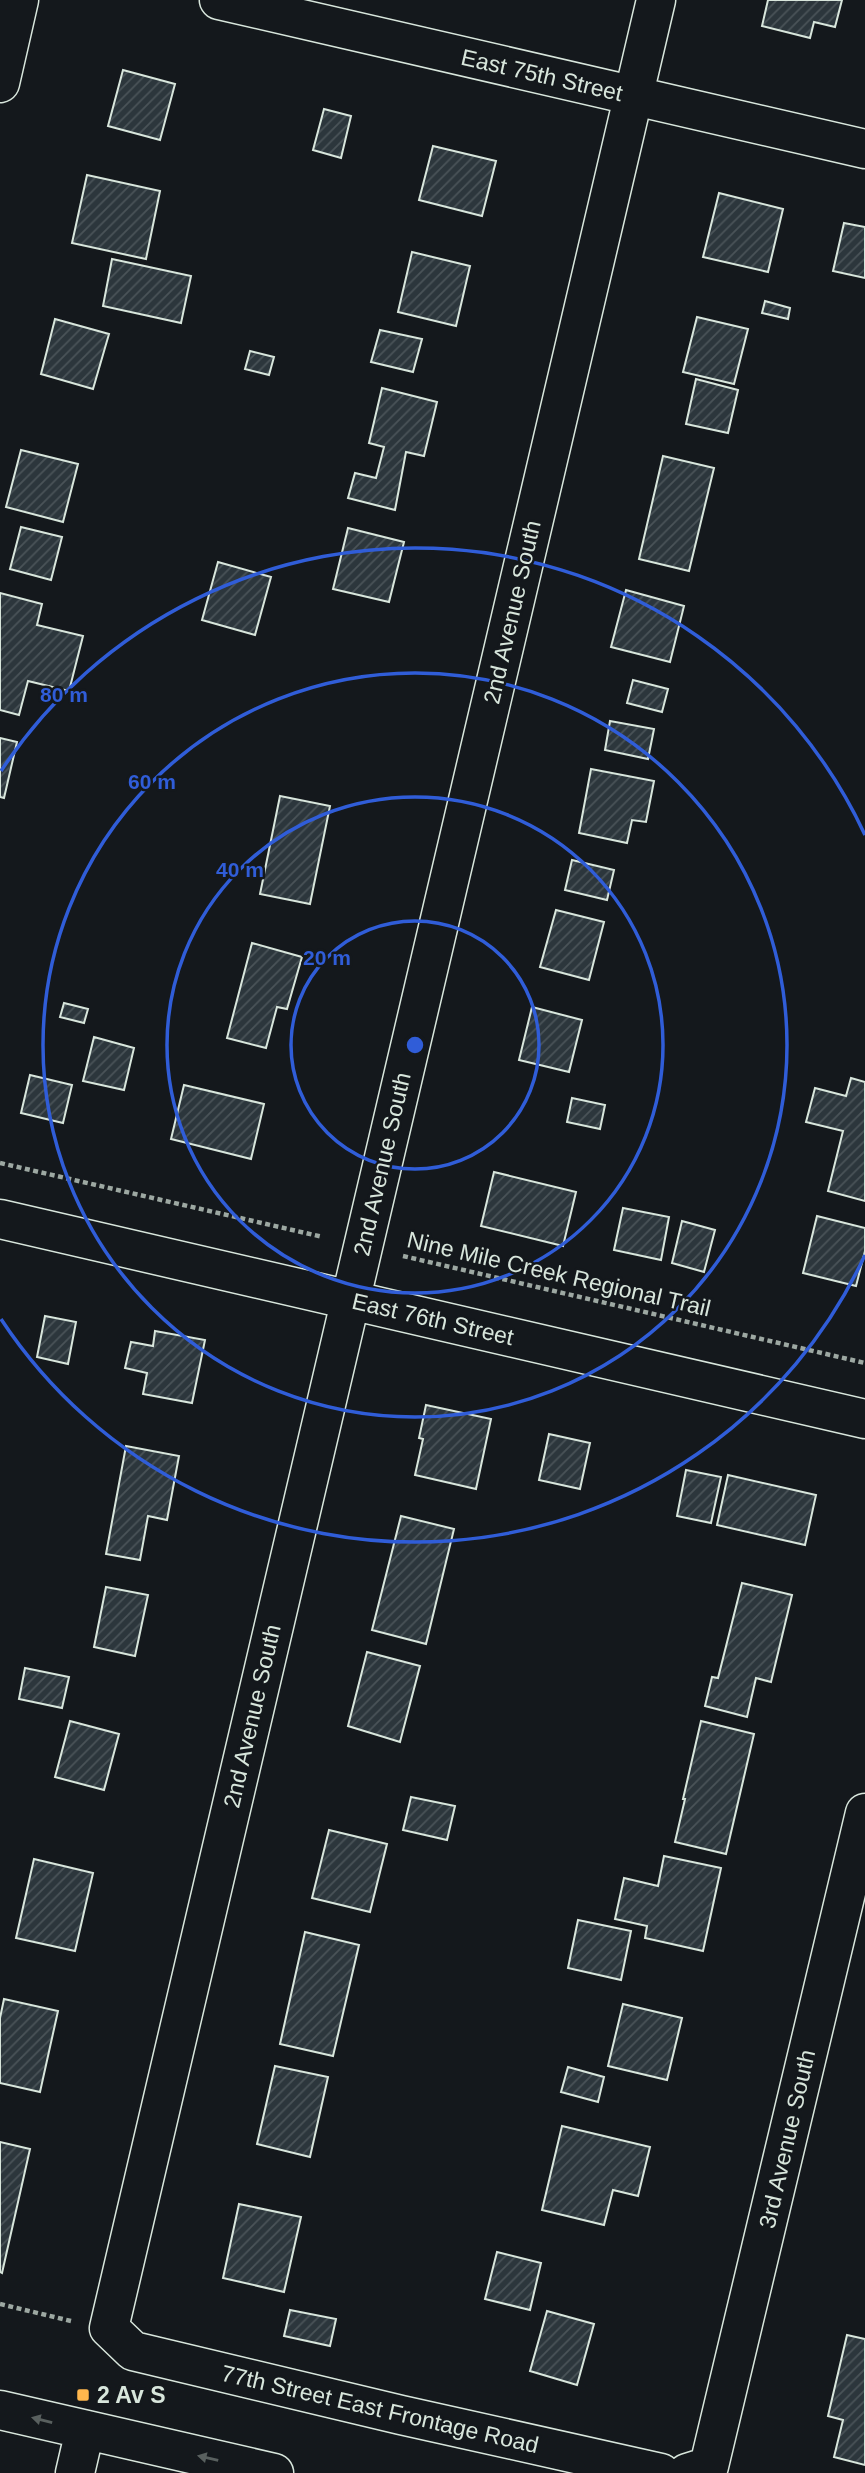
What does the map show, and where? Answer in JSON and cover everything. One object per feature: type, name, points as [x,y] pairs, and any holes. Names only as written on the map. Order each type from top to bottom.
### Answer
[{"type":"street","points":[[0,83],[19,0]]},
{"type":"street","name":"East 75th Street","points":[[219,0],[865,149]]},
{"type":"street","name":"2nd Avenue South","points":[[108,2329],[656,0]]},
{"type":"street","name":"East 76th Street","points":[[0,1219],[865,1419]]},
{"type":"street","name":"3rd Avenue South","points":[[698,2469],[865,1813]]},
{"type":"street","name":"77th Street East Frontage Road","points":[[108,2329],[133,2351],[660,2473]]},
{"type":"street","points":[[0,2410],[274,2473]]},
{"type":"street","points":[[75,2473],[85,2430]]},
{"type":"path","name":"Nine Mile Creek Regional Trail","points":[[0,1163],[865,1363]]},
{"type":"path","points":[[0,2304],[108,2329]]},
{"type":"building","points":[[768,0],[842,0],[835,27],[814,22],[810,38],[762,26]]},
{"type":"building","points":[[123,70],[175,84],[160,140],[108,126]]},
{"type":"building","points":[[324,109],[351,116],[341,158],[313,150]]},
{"type":"building","points":[[433,146],[496,161],[482,216],[419,200]]},
{"type":"building","points":[[87,175],[160,191],[146,259],[72,243]]},
{"type":"building","points":[[719,193],[783,209],[768,272],[703,257]]},
{"type":"building","points":[[844,223],[865,227],[865,278],[833,271]]},
{"type":"building","points":[[412,252],[470,266],[456,326],[398,312]]},
{"type":"building","points":[[112,259],[191,276],[181,323],[103,306]]},
{"type":"building","points":[[765,301],[790,308],[788,319],[762,313]]},
{"type":"building","points":[[697,317],[748,329],[734,384],[683,372]]},
{"type":"building","points":[[55,319],[109,334],[93,389],[41,374]]},
{"type":"building","points":[[380,330],[422,339],[413,372],[371,362]]},
{"type":"building","points":[[250,351],[274,357],[269,375],[245,369]]},
{"type":"building","points":[[696,379],[738,390],[728,433],[686,424]]},
{"type":"building","points":[[382,388],[437,402],[424,456],[406,452],[395,510],[348,498],[355,473],[376,478],[384,447],[369,443]]},
{"type":"building","points":[[21,450],[78,464],[63,522],[6,507]]},
{"type":"building","points":[[663,456],[714,468],[689,571],[639,559]]},
{"type":"building","points":[[21,527],[62,537],[51,580],[10,569]]},
{"type":"building","points":[[348,528],[404,542],[389,602],[333,589]]},
{"type":"building","points":[[218,562],[271,577],[255,635],[202,620]]},
{"type":"building","points":[[626,590],[684,606],[670,662],[611,647]]},
{"type":"building","points":[[0,593],[42,604],[37,625],[83,636],[69,691],[28,681],[19,715],[0,710]]},
{"type":"building","points":[[633,680],[668,689],[662,712],[627,703]]},
{"type":"building","points":[[610,721],[654,729],[648,759],[605,750]]},
{"type":"building","points":[[0,738],[17,742],[4,798],[0,797]]},
{"type":"building","points":[[591,769],[654,781],[646,822],[632,820],[627,843],[579,833]]},
{"type":"building","points":[[280,796],[330,806],[310,904],[260,894]]},
{"type":"building","points":[[572,860],[614,870],[607,900],[565,890]]},
{"type":"building","points":[[556,910],[604,922],[589,980],[540,967]]},
{"type":"building","points":[[252,943],[302,957],[287,1009],[277,1007],[266,1048],[227,1038]]},
{"type":"building","points":[[64,1003],[88,1009],[84,1023],[60,1017]]},
{"type":"building","points":[[532,1007],[582,1020],[569,1072],[519,1060]]},
{"type":"building","points":[[94,1037],[134,1048],[124,1090],[83,1081]]},
{"type":"building","points":[[30,1075],[72,1085],[63,1123],[21,1113]]},
{"type":"building","points":[[851,1078],[865,1082],[865,1201],[828,1191],[843,1131],[806,1122],[815,1088],[846,1096]]},
{"type":"building","points":[[184,1085],[264,1104],[251,1159],[171,1139]]},
{"type":"building","points":[[572,1098],[605,1105],[600,1129],[567,1122]]},
{"type":"building","points":[[494,1172],[576,1192],[563,1246],[481,1226]]},
{"type":"building","points":[[623,1208],[669,1217],[661,1260],[614,1250]]},
{"type":"building","points":[[817,1216],[865,1228],[865,1251],[856,1286],[803,1273]]},
{"type":"building","points":[[682,1221],[715,1230],[704,1272],[672,1263]]},
{"type":"building","points":[[45,1316],[76,1322],[68,1364],[37,1357]]},
{"type":"building","points":[[155,1331],[205,1340],[192,1403],[143,1394],[147,1373],[125,1368],[131,1342],[153,1346]]},
{"type":"building","points":[[426,1405],[491,1419],[476,1489],[415,1475],[423,1439],[419,1438]]},
{"type":"building","points":[[549,1434],[590,1443],[580,1489],[539,1480]]},
{"type":"building","points":[[126,1446],[179,1456],[167,1520],[148,1516],[140,1560],[106,1554]]},
{"type":"building","points":[[686,1470],[721,1477],[711,1523],[677,1516]]},
{"type":"building","points":[[728,1475],[816,1495],[805,1545],[717,1525]]},
{"type":"building","points":[[401,1516],[454,1529],[426,1644],[372,1630]]},
{"type":"building","points":[[742,1583],[792,1595],[771,1682],[756,1678],[747,1717],[705,1706],[712,1677],[718,1678]]},
{"type":"building","points":[[106,1587],[148,1595],[135,1656],[94,1647]]},
{"type":"building","points":[[367,1652],[420,1666],[400,1742],[348,1726]]},
{"type":"building","points":[[25,1668],[69,1677],[62,1708],[19,1699]]},
{"type":"building","points":[[70,1721],[119,1734],[104,1790],[55,1777]]},
{"type":"building","points":[[701,1721],[754,1734],[726,1854],[675,1842]]},
{"type":"building","points":[[411,1797],[455,1806],[447,1840],[403,1830]]},
{"type":"building","points":[[329,1830],[387,1844],[370,1912],[312,1898]]},
{"type":"building","points":[[664,1856],[721,1868],[703,1951],[645,1938],[647,1926],[615,1919],[624,1878],[658,1886]]},
{"type":"building","points":[[34,1859],[93,1873],[75,1951],[16,1938]]},
{"type":"building","points":[[578,1920],[631,1931],[621,1980],[568,1968]]},
{"type":"building","points":[[305,1932],[359,1945],[333,2056],[280,2044]]},
{"type":"building","points":[[4,1999],[58,2011],[40,2092],[0,2083],[0,2018]]},
{"type":"building","points":[[623,2004],[682,2018],[667,2080],[608,2066]]},
{"type":"building","points":[[275,2066],[328,2077],[310,2157],[257,2144]]},
{"type":"building","points":[[568,2067],[604,2077],[598,2102],[561,2092]]},
{"type":"building","points":[[562,2126],[650,2147],[638,2196],[613,2190],[604,2225],[542,2210]]},
{"type":"building","points":[[0,2142],[30,2149],[2,2273],[0,2272]]},
{"type":"building","points":[[239,2204],[301,2217],[284,2292],[223,2278]]},
{"type":"building","points":[[497,2252],[541,2263],[530,2310],[485,2299]]},
{"type":"building","points":[[290,2310],[336,2319],[330,2346],[284,2336]]},
{"type":"building","points":[[547,2311],[594,2324],[577,2385],[530,2371]]},
{"type":"building","points":[[847,2335],[865,2339],[865,2465],[834,2457],[843,2420],[828,2416]]},
{"type":"place","name":"2 Av S","points":[[83,2395]]}]
